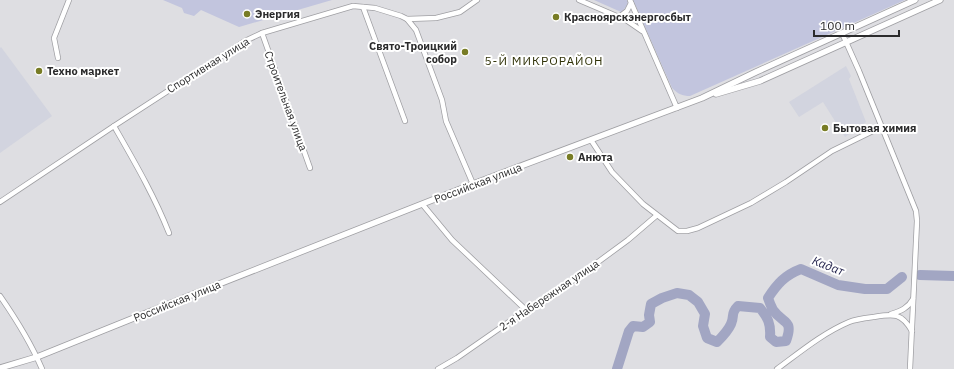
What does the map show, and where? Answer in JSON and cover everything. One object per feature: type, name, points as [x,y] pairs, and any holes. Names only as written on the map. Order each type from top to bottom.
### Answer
[{"type":"street","points":[[58,58],[54,38],[69,0]]},
{"type":"street","points":[[407,19],[436,18],[460,12],[477,0]]},
{"type":"street","points":[[580,0],[626,20],[643,31]]},
{"type":"street","name":"Российская улица","points":[[0,368],[37,357],[473,184],[702,98],[915,0]]},
{"type":"street","points":[[702,98],[760,81],[940,0]]},
{"type":"street","points":[[619,17],[627,12],[630,1]]},
{"type":"street","points":[[630,1],[677,108]]},
{"type":"street","points":[[363,7],[405,121]]},
{"type":"street","name":"Спортивная улица","points":[[0,202],[245,41],[262,33],[345,8],[375,8],[407,19]]},
{"type":"street","points":[[407,19],[416,30],[442,100],[446,121],[473,184]]},
{"type":"street","name":"Строительная улица","points":[[262,33],[310,168]]},
{"type":"street","points":[[842,34],[916,210],[917,221],[910,369]]},
{"type":"street","points":[[114,126],[147,184],[169,233]]},
{"type":"street","points":[[591,140],[612,172],[656,216],[678,231],[687,232],[751,203],[786,182],[832,151],[881,126]]},
{"type":"street","points":[[423,205],[452,240],[526,310]]},
{"type":"street","name":"2-я Набережная улица","points":[[438,369],[457,358],[526,310],[564,287],[604,258],[656,216]]},
{"type":"street","points":[[0,296],[19,323],[42,369]]},
{"type":"street","points":[[777,369],[835,329],[851,321],[891,314],[903,310],[910,303],[913,297]]},
{"type":"street","points":[[891,314],[903,319],[907,323],[912,333]]},
{"type":"shaded area","name":"Энергия","points":[[163,0],[332,0],[239,27],[201,10],[194,16],[184,13],[182,8]]},
{"type":"shaded area","points":[[594,0],[628,0],[626,7],[621,12]]},
{"type":"shaded area","points":[[633,0],[905,0],[690,96],[685,96],[676,92],[672,88]]},
{"type":"shaded area","points":[[1,47],[52,116],[0,153],[0,48]]},
{"type":"shaded area","points":[[846,66],[851,76],[849,79],[866,122],[845,137],[823,102],[799,117],[789,102]]},
{"type":"waterway","name":"Кадат","points":[[617,369],[629,331],[633,326],[643,327],[650,322],[649,315],[651,304],[662,298],[677,293],[689,295],[698,302],[705,314],[703,326],[707,338],[717,342],[721,338],[730,327],[733,313],[738,306],[760,308],[768,321],[770,337],[776,342],[786,341],[789,329],[786,322],[773,310],[768,298],[782,280],[795,271],[801,269],[838,285],[865,289],[887,289],[902,277]]},
{"type":"waterway","name":"Кадат","points":[[920,275],[954,276]]},
{"type":"place","name":"Энергия","points":[[247,14]]},
{"type":"place","name":"Красноярскэнергосбыт","points":[[556,17]]},
{"type":"place","name":"Свято-Троицкий собор","points":[[465,52]]},
{"type":"place","name":"Техно маркет","points":[[39,71]]},
{"type":"place","name":"Бытовая химия","points":[[825,128]]},
{"type":"place","name":"Анюта","points":[[570,157]]},
{"type":"district","name":"5-Й МИКРОРАЙОН","points":[[544,61]]}]
